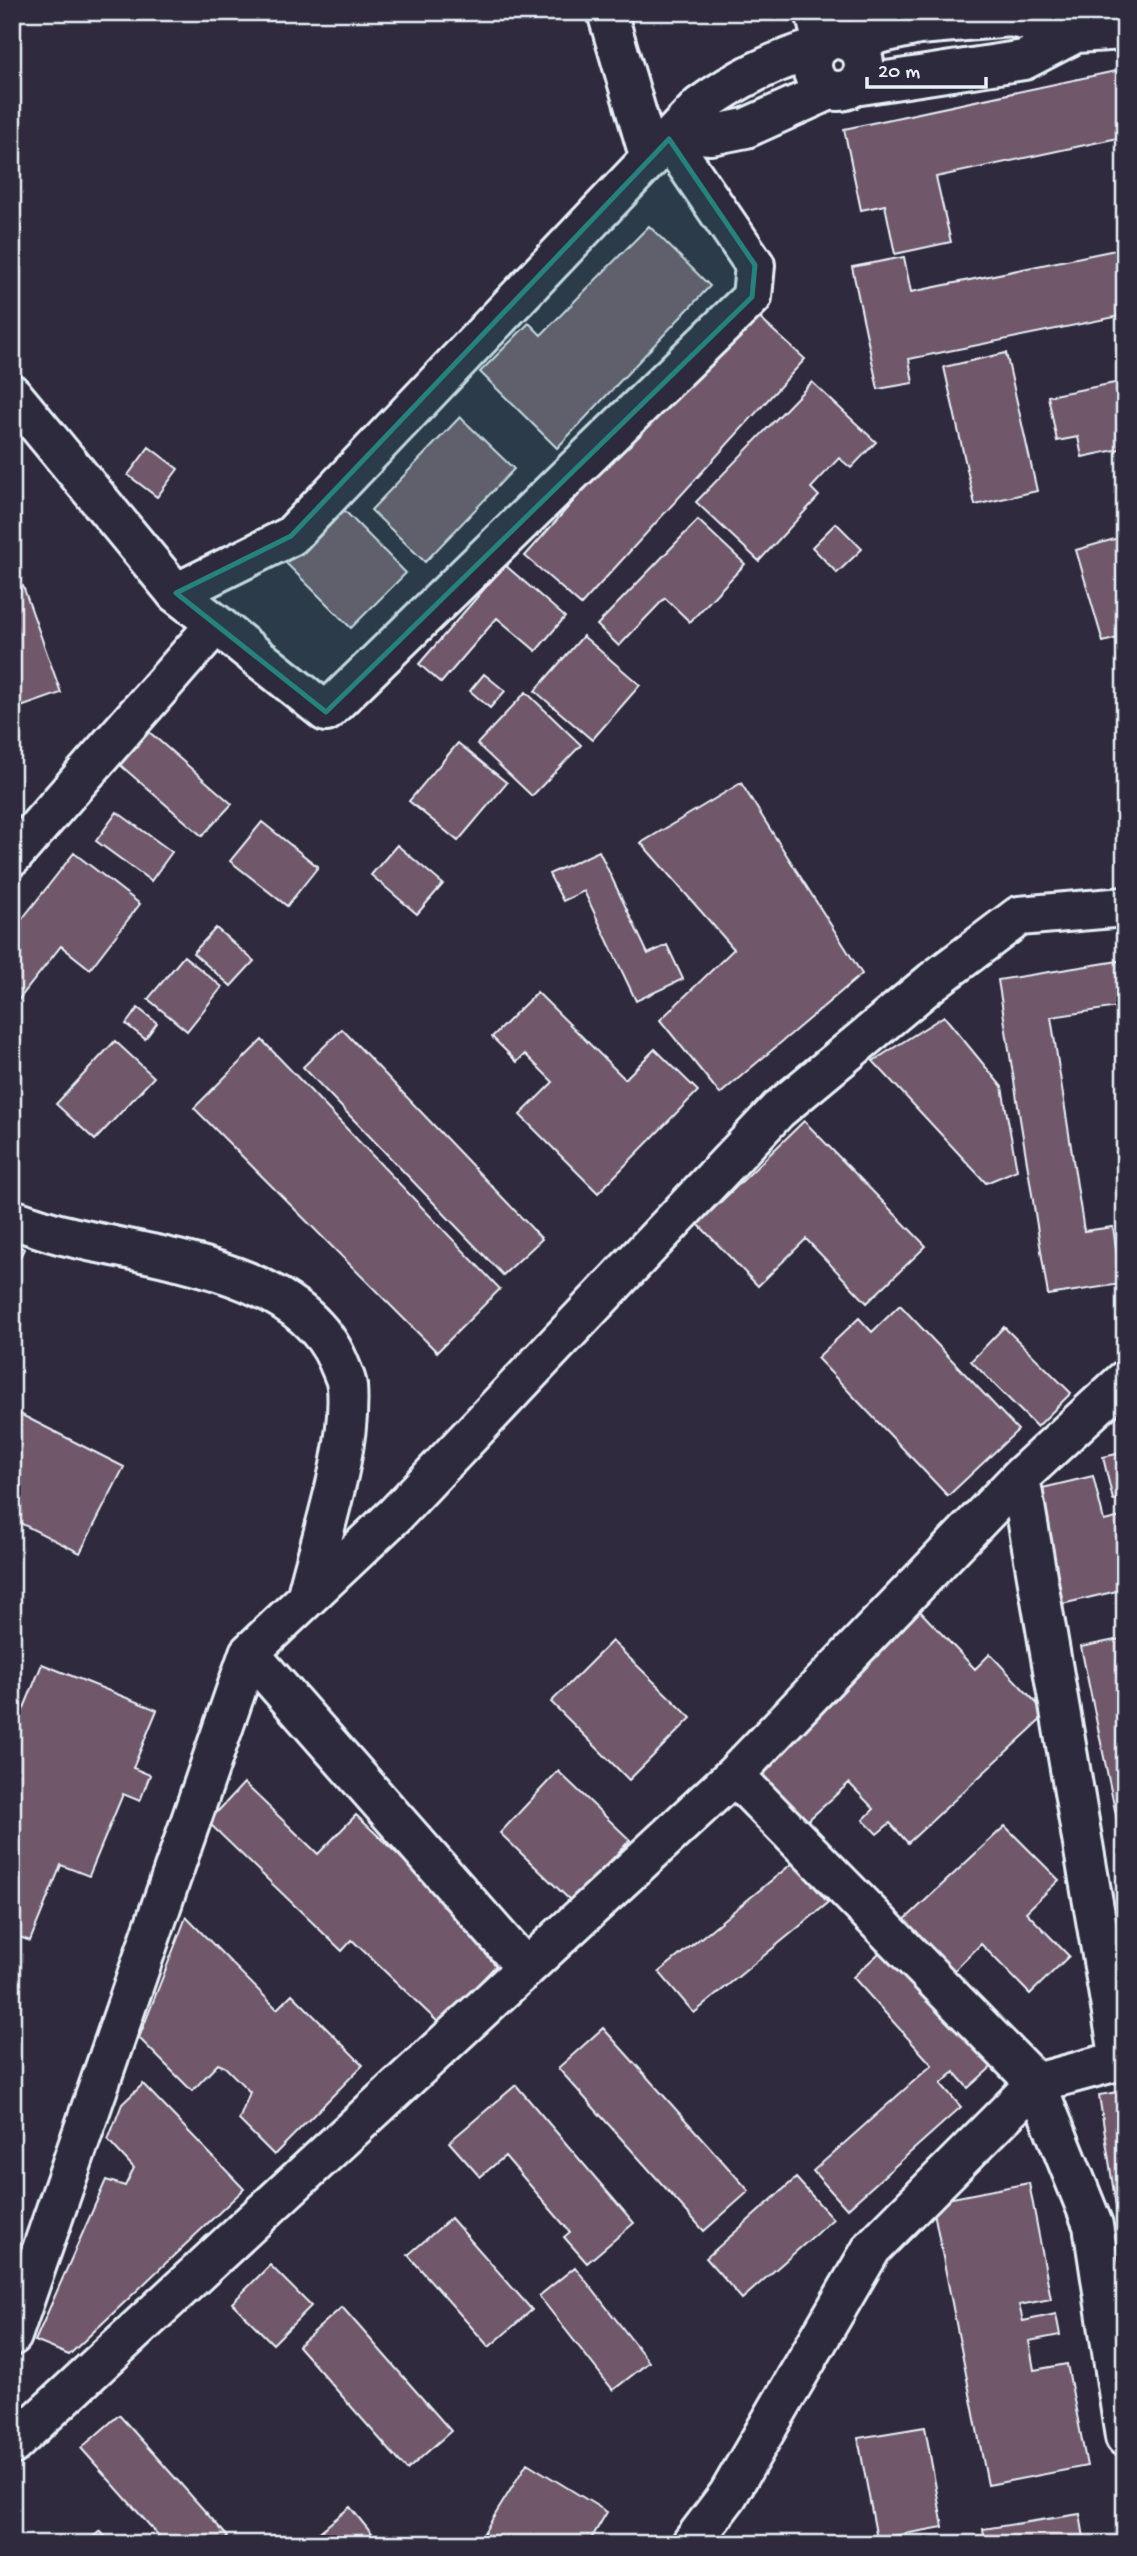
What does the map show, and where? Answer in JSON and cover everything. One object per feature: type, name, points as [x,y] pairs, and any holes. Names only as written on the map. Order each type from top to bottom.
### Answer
[{"type":"street","points":[[12,394],[176,593],[326,712],[752,297],[755,265],[665,143],[607,12]]},
{"type":"street","points":[[176,593],[291,536],[700,106],[737,79],[826,37],[919,25],[1011,17],[1076,33],[1125,30]]},
{"type":"street","points":[[665,143],[746,128],[842,88],[1024,60],[1076,33]]},
{"type":"street","points":[[826,37],[813,60],[813,72],[820,83],[842,88]]},
{"type":"street","points":[[12,857],[216,624]]},
{"type":"street","points":[[12,2336],[249,1653],[395,1515],[788,1101],[933,981],[1019,916],[1125,907]]},
{"type":"street","points":[[12,1219],[61,1235],[209,1267],[272,1293],[309,1320],[332,1346],[347,1383],[344,1441],[306,1599]]},
{"type":"street","points":[[12,2445],[525,1966],[734,1775],[1020,1477],[1125,1380]]},
{"type":"street","points":[[691,2544],[728,2495],[872,2248],[1036,2083],[1122,2060],[1020,1477]]},
{"type":"street","points":[[249,1653],[525,1966]]},
{"type":"street","points":[[734,1775],[1036,2083],[1093,2225],[1125,2437]]},
{"type":"highlighted area","points":[[669,139],[755,265],[752,297],[326,712],[176,593],[291,536]]},
{"type":"building","points":[[1125,69],[1125,169],[1118,138],[936,177],[951,242],[895,254],[885,205],[861,210],[844,129]]},
{"type":"building","points":[[1125,193],[1125,225],[1119,195]]},
{"type":"building","points":[[649,226],[710,286],[557,448],[480,372],[529,323],[541,335]]},
{"type":"building","points":[[1125,248],[1125,315],[909,359],[913,383],[878,389],[852,267],[904,257],[911,292]]},
{"type":"building","points":[[746,306],[805,359],[581,605],[525,556]]},
{"type":"building","points":[[1006,353],[1037,491],[975,505],[944,367]]},
{"type":"building","points":[[1125,381],[1125,448],[1082,457],[1078,437],[1057,441],[1048,396]]},
{"type":"building","points":[[812,382],[876,442],[851,468],[839,458],[811,488],[819,496],[759,561],[696,502]]},
{"type":"building","points":[[460,417],[514,469],[425,562],[371,510]]},
{"type":"building","points":[[149,447],[178,469],[157,497],[128,475]]},
{"type":"building","points":[[342,508],[406,573],[351,628],[286,563]]},
{"type":"building","points":[[698,520],[745,564],[690,622],[665,598],[619,646],[597,625]]},
{"type":"building","points":[[836,523],[862,549],[837,573],[812,547]]},
{"type":"building","points":[[1125,536],[1125,636],[1103,642],[1076,550]]},
{"type":"building","points":[[505,565],[565,617],[536,651],[497,618],[441,683],[419,664]]},
{"type":"building","points":[[23,586],[61,693],[12,710],[12,590]]},
{"type":"building","points":[[583,636],[640,685],[592,740],[535,691]]},
{"type":"building","points":[[484,674],[505,691],[490,708],[470,691]]},
{"type":"building","points":[[526,692],[581,745],[532,796],[477,744]]},
{"type":"building","points":[[148,731],[232,804],[202,836],[119,764]]},
{"type":"building","points":[[458,743],[507,783],[458,841],[409,801]]},
{"type":"building","points":[[741,783],[862,974],[720,1094],[660,1020],[734,949],[641,843]]},
{"type":"building","points":[[117,812],[172,852],[151,881],[96,841]]},
{"type":"building","points":[[262,822],[318,867],[287,906],[230,861]]},
{"type":"building","points":[[397,845],[443,884],[417,914],[371,875]]},
{"type":"building","points":[[599,851],[648,954],[667,945],[683,979],[636,1001],[584,891],[563,901],[549,874]]},
{"type":"building","points":[[74,853],[140,904],[90,969],[61,946],[12,1008],[12,932]]},
{"type":"building","points":[[216,928],[254,961],[231,986],[193,953]]},
{"type":"building","points":[[184,956],[222,987],[187,1031],[148,999]]},
{"type":"building","points":[[1125,960],[1125,1006],[1051,1017],[1084,1231],[1113,1227],[1121,1284],[1048,1295],[998,980]]},
{"type":"building","points":[[537,992],[625,1079],[655,1049],[698,1091],[598,1193],[520,1115],[553,1082],[525,1054],[517,1062],[492,1037]]},
{"type":"building","points":[[138,1008],[157,1023],[145,1039],[126,1024]]},
{"type":"building","points":[[944,1016],[1002,1087],[1017,1170],[986,1183],[873,1061]]},
{"type":"building","points":[[342,1029],[542,1239],[503,1275],[303,1067]]},
{"type":"building","points":[[262,1040],[500,1289],[437,1352],[194,1108]]},
{"type":"building","points":[[115,1041],[154,1077],[95,1140],[56,1104]]},
{"type":"building","points":[[804,1121],[926,1246],[867,1303],[806,1239],[758,1286],[698,1224]]},
{"type":"building","points":[[12,1243],[24,1249],[12,1273]]},
{"type":"building","points":[[900,1305],[1018,1430],[948,1496],[817,1358],[859,1318],[872,1332]]},
{"type":"building","points":[[1004,1327],[1071,1393],[1037,1427],[971,1361]]},
{"type":"building","points":[[12,1410],[124,1467],[80,1553],[12,1519]]},
{"type":"building","points":[[1125,1452],[1125,1498],[1113,1500],[1103,1457]]},
{"type":"building","points":[[1093,1476],[1104,1521],[1125,1516],[1125,1606],[1121,1590],[1058,1605],[1030,1491]]},
{"type":"building","points":[[918,1609],[975,1669],[990,1654],[1047,1714],[908,1843],[890,1823],[877,1834],[863,1820],[874,1809],[849,1783],[805,1823],[751,1765]]},
{"type":"building","points":[[1125,1638],[1125,1858],[1081,1647]]},
{"type":"building","points":[[612,1641],[691,1718],[629,1780],[551,1702]]},
{"type":"building","points":[[42,1664],[157,1710],[133,1768],[150,1775],[140,1801],[123,1794],[89,1876],[61,1865],[30,1941],[12,1934],[12,1737]]},
{"type":"building","points":[[558,1771],[630,1840],[572,1902],[500,1833]]},
{"type":"building","points":[[244,1783],[318,1854],[356,1815],[505,1956],[440,2024],[352,1940],[342,1951],[208,1822]]},
{"type":"building","points":[[1005,1826],[1059,1880],[1026,1912],[1069,1956],[1030,1994],[981,1944],[950,1975],[900,1924]]},
{"type":"building","points":[[794,1862],[828,1903],[694,2013],[659,1972]]},
{"type":"building","points":[[186,1917],[277,2009],[292,1994],[363,2065],[274,2155],[239,2120],[250,2092],[225,2067],[218,2064],[192,2091],[139,2038]]},
{"type":"building","points":[[890,1943],[997,2062],[968,2088],[954,2072],[941,2084],[961,2107],[847,2209],[813,2171],[932,2065],[853,1977]]},
{"type":"building","points":[[603,2028],[749,2191],[704,2231],[558,2068]]},
{"type":"building","points":[[143,2084],[244,2189],[69,2355],[35,2341],[106,2180],[125,2186],[134,2168],[108,2140],[122,2104]]},
{"type":"building","points":[[516,2085],[634,2223],[587,2263],[564,2237],[570,2232],[505,2156],[480,2177],[449,2142]]},
{"type":"building","points":[[1125,2091],[1125,2251],[1123,2252],[1099,2095]]},
{"type":"building","points":[[796,2178],[833,2219],[742,2299],[706,2258]]},
{"type":"building","points":[[1029,2183],[1051,2299],[1019,2305],[1023,2321],[1056,2314],[1060,2335],[1029,2341],[1034,2370],[1067,2364],[1087,2466],[988,2485],[932,2202]]},
{"type":"building","points":[[451,2218],[532,2310],[489,2347],[408,2255]]},
{"type":"building","points":[[270,2265],[311,2306],[273,2344],[232,2303]]},
{"type":"building","points":[[575,2267],[649,2362],[613,2390],[539,2296]]},
{"type":"building","points":[[342,2307],[451,2431],[407,2470],[298,2346]]},
{"type":"building","points":[[119,2415],[228,2537],[220,2544],[166,2544],[81,2448]]},
{"type":"building","points":[[925,2427],[943,2527],[877,2539],[858,2438]]},
{"type":"building","points":[[527,2463],[607,2512],[588,2544],[477,2544]]},
{"type":"building","points":[[350,2507],[380,2544],[305,2544]]},
{"type":"building","points":[[1080,2514],[1085,2544],[985,2544],[983,2529]]},
{"type":"building","points":[[100,2531],[112,2544],[85,2544]]}]
